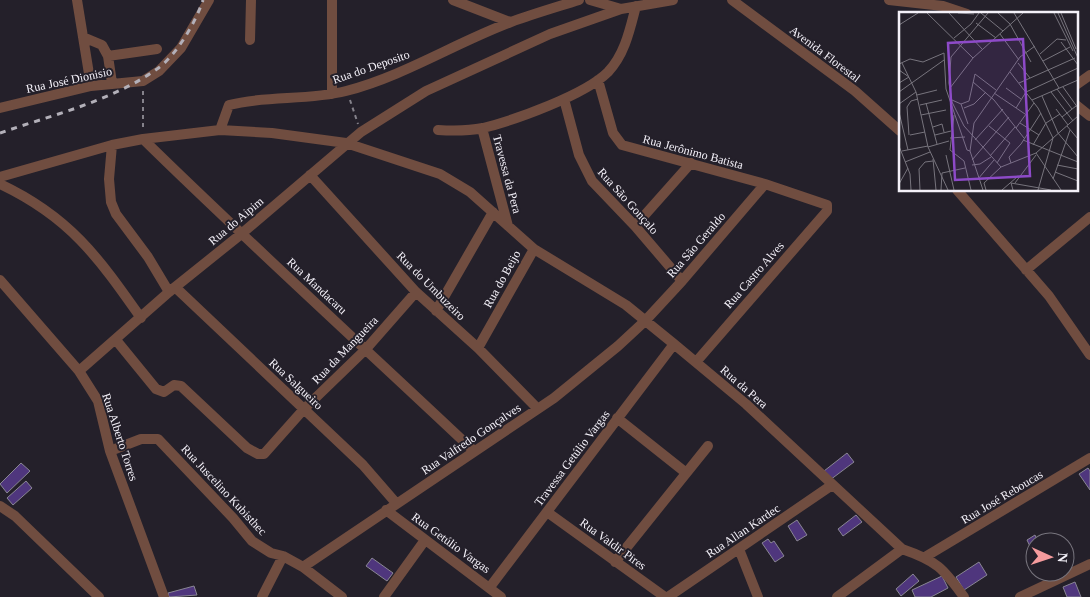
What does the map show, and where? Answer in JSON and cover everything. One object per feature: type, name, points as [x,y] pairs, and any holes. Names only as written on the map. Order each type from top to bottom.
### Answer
[{"type":"street","points":[[78,0],[91,86]]},
{"type":"street","points":[[143,81],[159,71],[182,48],[209,0]]},
{"type":"street","points":[[250,40],[251,0]]},
{"type":"street","points":[[332,0],[332,94]]},
{"type":"street","points":[[453,0],[510,22]]},
{"type":"street","name":"Rua do Deposito","points":[[220,130],[229,105],[346,91],[407,69],[510,22],[580,0]]},
{"type":"street","points":[[590,0],[621,9]]},
{"type":"street","name":"Rua do Aipim","points":[[79,371],[172,290],[310,176],[346,143],[426,91],[550,34],[621,9],[673,0]]},
{"type":"street","name":"Avenida Florestal","points":[[732,0],[855,91],[899,130]]},
{"type":"street","points":[[889,0],[943,6],[961,12]]},
{"type":"street","points":[[438,130],[482,128],[564,99],[598,80],[608,71],[620,55],[627,40],[636,6]]},
{"type":"street","points":[[83,37],[99,42],[108,56],[112,83]]},
{"type":"street","points":[[108,56],[157,49]]},
{"type":"street","points":[[1078,84],[1090,75]]},
{"type":"street","name":"Rua Jerônimo Batista","points":[[598,80],[613,134],[618,142],[627,148],[691,163],[826,204]]},
{"type":"street","name":"Rua José Dionisio","points":[[0,108],[91,86],[143,81]]},
{"type":"street","name":"Rua São Gonçalo","points":[[564,99],[585,170],[600,190],[635,226],[682,282]]},
{"type":"street","points":[[1078,107],[1090,116]]},
{"type":"street","name":"Travessa da Pera","points":[[482,128],[508,226]]},
{"type":"street","name":"Rua da Pera","points":[[0,178],[112,145],[143,139],[220,130],[272,133],[346,143],[446,176],[470,192],[534,249],[626,305],[674,344],[746,404],[902,549],[925,557],[944,569],[964,597]]},
{"type":"street","name":"Rua Mandacaru","points":[[143,139],[240,235],[366,349],[474,451]]},
{"type":"street","name":"Rua Salgueiro","points":[[112,145],[109,179],[111,202],[116,214],[172,290],[304,409],[376,478],[396,503]]},
{"type":"street","points":[[635,226],[691,163]]},
{"type":"street","name":"Rua do Umbuzeiro","points":[[310,176],[416,292],[478,348],[538,409]]},
{"type":"street","points":[[0,184],[49,213],[69,228],[90,248],[141,318]]},
{"type":"street","name":"Rua São Geraldo","points":[[645,321],[682,282],[765,184]]},
{"type":"street","points":[[961,191],[1049,296],[1090,355]]},
{"type":"street","name":"Rua Castro Alves","points":[[696,362],[827,211],[826,204]]},
{"type":"street","points":[[436,311],[493,212]]},
{"type":"street","points":[[1026,270],[1090,217]]},
{"type":"street","name":"Rua do Beijo","points":[[478,348],[534,249]]},
{"type":"street","name":"Rua Alberto Torres","points":[[0,280],[79,371],[98,401],[110,451],[164,597]]},
{"type":"street","name":"Rua da Mangueira","points":[[116,340],[156,390],[164,392],[174,385],[181,386],[247,448],[258,454],[266,454],[304,409],[366,349],[416,292]]},
{"type":"street","name":"Rua Valfredo Gonçalves","points":[[303,567],[538,409],[645,321]]},
{"type":"street","name":"Travessa Getúlio Vargas","points":[[490,587],[674,344]]},
{"type":"street","points":[[617,418],[685,472]]},
{"type":"street","name":"Rua Juscelino Kubisthec","points":[[110,451],[141,439],[158,439],[233,518],[252,541],[271,553],[283,556],[303,567],[342,597]]},
{"type":"street","points":[[615,562],[685,472],[708,446]]},
{"type":"street","name":"Rua José Reboucas","points":[[925,557],[1090,458]]},
{"type":"street","name":"Rua Allan Kardec","points":[[666,597],[832,485]]},
{"type":"street","points":[[0,499],[15,516],[100,597]]},
{"type":"street","points":[[0,506],[15,516]]},
{"type":"street","name":"Rua Getúlio Vargas","points":[[386,510],[501,597]]},
{"type":"street","name":"Rua Valdir Pires","points":[[547,512],[666,597]]},
{"type":"street","points":[[384,597],[425,540]]},
{"type":"street","points":[[739,549],[758,597]]},
{"type":"street","points":[[837,597],[902,549]]},
{"type":"street","points":[[262,597],[283,556]]},
{"type":"street","points":[[1020,597],[1090,564]]},
{"type":"path","points":[[143,81],[143,139]]},
{"type":"path","points":[[346,91],[361,132]]},
{"type":"building","points":[[847,453],[854,462],[830,480],[824,471]]},
{"type":"building","points":[[21,463],[30,471],[7,493],[0,484]]},
{"type":"building","points":[[1088,468],[1090,471],[1090,490],[1079,474]]},
{"type":"building","points":[[26,481],[32,488],[13,505],[7,498]]},
{"type":"building","points":[[856,515],[862,522],[843,536],[838,529]]},
{"type":"building","points":[[797,520],[807,535],[797,541],[788,526]]},
{"type":"building","points":[[768,539],[771,543],[774,541],[784,556],[775,562],[762,543]]},
{"type":"building","points":[[372,558],[393,573],[387,581],[366,566]]},
{"type":"building","points":[[979,562],[987,575],[964,590],[956,577]]},
{"type":"building","points":[[913,574],[919,581],[901,596],[896,589]]},
{"type":"building","points":[[942,576],[948,588],[931,597],[915,597],[912,590]]},
{"type":"building","points":[[1075,582],[1081,597],[1067,597],[1063,587]]},
{"type":"building","points":[[194,586],[197,595],[169,597],[168,593]]},
{"type":"railway","points":[[0,133],[101,99],[121,90],[157,69],[171,56],[185,38],[203,0]]}]
